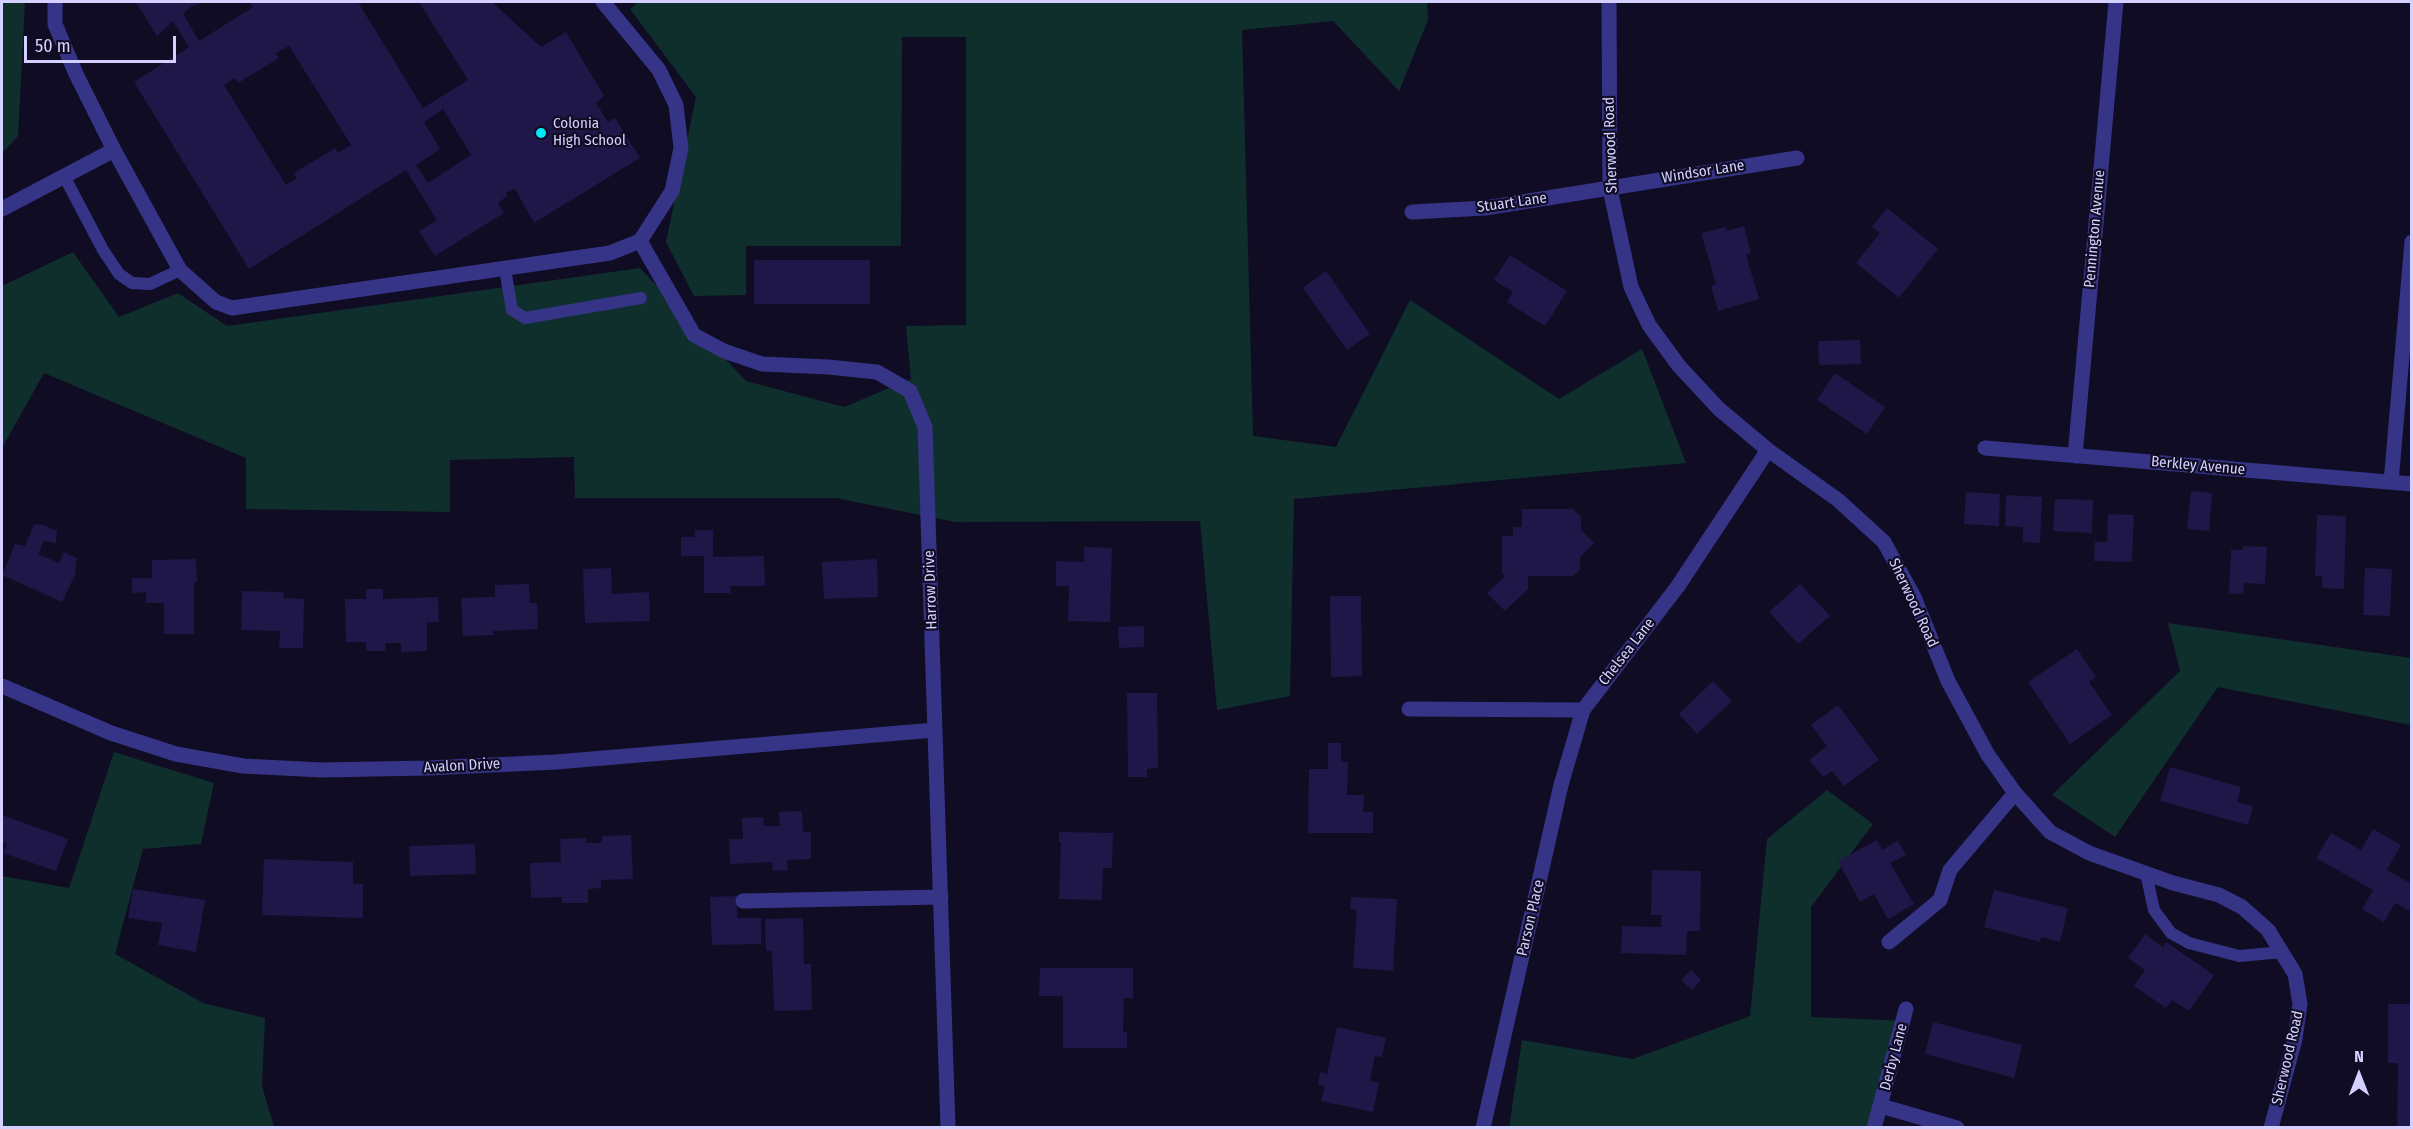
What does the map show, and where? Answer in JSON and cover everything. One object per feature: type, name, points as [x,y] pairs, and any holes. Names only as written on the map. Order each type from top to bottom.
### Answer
[{"type":"street","points":[[55,2],[55,24],[76,74],[114,150],[180,270],[216,302],[232,308],[610,253],[640,241],[672,191],[681,148],[676,105],[659,70],[611,4]]},
{"type":"street","name":"Sherwood Road","points":[[1609,2],[1610,189],[1631,287],[1649,325],[1679,366],[1711,401],[1768,450],[1838,500],[1884,542],[1914,597],[1954,692],[1988,755],[2015,792],[2050,832],[2089,853],[2173,883],[2219,895],[2242,907],[2268,930],[2295,974],[2300,1004],[2295,1039],[2271,1128]]},
{"type":"street","name":"Pennington Avenue","points":[[2074,456],[2116,2]]},
{"type":"street","points":[[2,208],[114,150]]},
{"type":"street","name":"Windsor Lane","points":[[1610,189],[1680,175],[1797,158]]},
{"type":"street","name":"Stuart Lane","points":[[1412,212],[1485,208],[1610,189]]},
{"type":"street","name":"Harrow Drive","points":[[640,241],[694,335],[723,351],[762,364],[877,372],[910,391],[925,426],[948,1128]]},
{"type":"street","points":[[2391,482],[2412,242]]},
{"type":"street","name":"Berkley Avenue","points":[[1985,448],[2412,484]]},
{"type":"street","name":"Chelsea Lane","points":[[1583,710],[1678,586],[1768,450]]},
{"type":"street","name":"Avalon Drive","points":[[2,686],[111,733],[176,754],[243,766],[322,770],[556,762],[935,730]]},
{"type":"street","points":[[1409,709],[1583,710]]},
{"type":"street","name":"Parson Place","points":[[1483,1128],[1561,785],[1583,710]]},
{"type":"street","points":[[1889,942],[1940,900],[1950,870],[2015,792]]},
{"type":"street","points":[[743,901],[941,897]]},
{"type":"street","name":"Derby Lane","points":[[1874,1128],[1906,1009]]},
{"type":"street","name":"Derby Lane","points":[[1881,1106],[1957,1128]]},
{"type":"lane","points":[[64,176],[103,250],[119,274],[132,283],[150,284],[180,270]]},
{"type":"lane","points":[[505,269],[512,310],[525,318],[641,298]]},
{"type":"lane","points":[[2146,873],[2154,910],[2171,933],[2189,943],[2239,956],[2283,952]]},
{"type":"green space","points":[[2,2],[25,2],[18,136],[2,153]]},
{"type":"green space","points":[[639,2],[1427,2],[1428,20],[1399,91],[1333,21],[1242,30],[1253,436],[1336,447],[1410,300],[1559,399],[1642,349],[1686,463],[1294,499],[1290,696],[1217,710],[1200,521],[955,522],[836,498],[575,498],[574,457],[450,460],[450,512],[246,509],[246,458],[44,373],[2,448],[2,286],[73,252],[119,317],[178,293],[227,326],[640,268],[746,381],[844,407],[911,379],[906,326],[966,325],[966,37],[902,37],[901,246],[746,246],[746,295],[694,296],[666,242],[696,97],[630,9]]},
{"type":"green space","points":[[2168,623],[2411,658],[2411,725],[2218,687],[2115,837],[2052,795],[2180,671]]},
{"type":"green space","points":[[114,752],[214,783],[201,844],[143,849],[115,954],[203,1003],[265,1018],[262,1086],[274,1127],[2,1127],[2,876],[69,888]]},
{"type":"green space","points":[[1827,790],[1873,824],[1811,907],[1811,1017],[1908,1021],[1880,1127],[1509,1128],[1522,1040],[1633,1059],[1750,1016],[1767,839]]},
{"type":"building","name":"Colonia High School","points":[[136,2],[203,2],[190,7],[183,14],[199,41],[253,7],[249,2],[358,2],[423,108],[468,80],[419,2],[492,2],[541,47],[566,32],[604,96],[596,103],[608,122],[615,118],[640,158],[534,223],[515,189],[506,193],[507,196],[498,203],[504,213],[435,256],[419,231],[437,220],[406,170],[249,269],[134,82],[189,47],[173,21],[157,36]],"holes":[[[289,46],[351,145],[338,153],[335,148],[294,173],[297,178],[286,185],[224,85],[235,78],[238,83],[279,58],[276,53]],[[443,109],[471,155],[428,183],[416,165],[440,149],[424,122]]]},
{"type":"building","points":[[1887,208],[1938,249],[1899,298],[1856,263],[1880,233],[1872,227]]},
{"type":"building","points":[[1744,226],[1751,253],[1746,255],[1759,299],[1718,311],[1711,286],[1716,284],[1701,233],[1726,227],[1727,231]]},
{"type":"building","points":[[1510,255],[1567,291],[1545,326],[1507,302],[1513,292],[1494,280]]},
{"type":"building","points":[[754,260],[870,260],[870,304],[754,304]]},
{"type":"building","points":[[1326,271],[1370,334],[1347,350],[1303,288]]},
{"type":"building","points":[[1860,340],[1861,364],[1819,365],[1818,341]]},
{"type":"building","points":[[1835,373],[1885,407],[1867,434],[1817,400]]},
{"type":"building","points":[[2191,491],[2212,493],[2209,531],[2187,529]]},
{"type":"building","points":[[1966,492],[2000,494],[1999,526],[1964,524]]},
{"type":"building","points":[[2006,495],[2042,497],[2040,543],[2023,542],[2023,527],[2005,526]]},
{"type":"building","points":[[2055,499],[2093,500],[2092,533],[2053,531]]},
{"type":"building","points":[[1522,509],[1573,509],[1581,517],[1581,530],[1594,543],[1580,557],[1580,570],[1573,576],[1528,576],[1528,589],[1505,611],[1487,593],[1505,576],[1502,573],[1502,536],[1513,536],[1513,527],[1522,527]]},
{"type":"building","points":[[2108,514],[2134,515],[2132,562],[2094,561],[2095,542],[2107,542]]},
{"type":"building","points":[[2317,515],[2346,516],[2344,589],[2322,588],[2322,576],[2315,576]]},
{"type":"building","points":[[34,524],[44,525],[57,531],[56,543],[44,541],[38,554],[59,563],[64,552],[77,558],[75,575],[62,602],[2,575],[15,544],[25,546]]},
{"type":"building","points":[[695,530],[713,530],[713,557],[764,556],[765,586],[730,586],[731,593],[704,593],[704,556],[681,556],[681,537],[695,537]]},
{"type":"building","points":[[2243,546],[2267,547],[2265,584],[2244,583],[2243,594],[2229,593],[2231,550],[2243,550]]},
{"type":"building","points":[[1084,547],[1112,548],[1110,622],[1068,621],[1069,586],[1056,586],[1056,561],[1084,562]]},
{"type":"building","points":[[196,559],[194,634],[164,634],[164,603],[146,603],[146,592],[132,593],[132,578],[152,578],[152,560]]},
{"type":"building","points":[[877,559],[878,597],[824,599],[822,562]]},
{"type":"building","points":[[611,568],[612,594],[649,592],[650,621],[585,623],[583,569]]},
{"type":"building","points":[[2365,568],[2392,569],[2390,616],[2363,615]]},
{"type":"building","points":[[529,584],[530,603],[537,603],[538,629],[493,631],[494,635],[463,636],[461,598],[495,597],[495,585]]},
{"type":"building","points":[[1800,584],[1830,616],[1798,644],[1769,612]]},
{"type":"building","points":[[366,589],[383,589],[383,599],[438,597],[439,622],[427,622],[427,651],[401,652],[401,643],[385,643],[386,651],[366,651],[366,642],[346,642],[345,599],[366,599]]},
{"type":"building","points":[[242,591],[284,592],[283,598],[304,599],[303,648],[279,648],[280,631],[241,630]]},
{"type":"building","points":[[1330,596],[1361,596],[1362,676],[1331,677]]},
{"type":"building","points":[[1144,626],[1144,647],[1119,648],[1118,627]]},
{"type":"building","points":[[2077,649],[2096,677],[2089,682],[2112,715],[2070,744],[2028,682]]},
{"type":"building","points":[[1713,681],[1732,701],[1697,734],[1679,714]]},
{"type":"building","points":[[1127,693],[1157,693],[1158,768],[1147,769],[1147,777],[1128,777]]},
{"type":"building","points":[[1838,705],[1879,760],[1844,786],[1832,771],[1823,777],[1809,760],[1827,746],[1811,725]]},
{"type":"building","points":[[1328,743],[1341,743],[1341,762],[1348,762],[1347,795],[1364,795],[1363,812],[1373,812],[1373,833],[1308,833],[1309,769],[1328,769]]},
{"type":"building","points":[[2170,767],[2241,787],[2237,802],[2253,806],[2248,825],[2160,801]]},
{"type":"building","points":[[802,811],[803,832],[811,832],[811,859],[787,860],[788,870],[773,871],[772,862],[730,864],[729,839],[743,839],[742,818],[763,817],[764,826],[780,826],[779,812]]},
{"type":"building","points":[[2,815],[68,839],[56,871],[3,853],[7,844],[2,842]]},
{"type":"building","points":[[2373,829],[2401,845],[2387,870],[2412,884],[2412,912],[2395,903],[2384,922],[2362,909],[2373,890],[2316,858],[2331,833],[2361,850]]},
{"type":"building","points":[[1059,832],[1113,833],[1112,868],[1103,868],[1102,900],[1059,899],[1061,842],[1059,842]]},
{"type":"building","points":[[631,835],[633,879],[601,880],[601,888],[588,889],[588,903],[562,903],[562,897],[531,898],[530,863],[561,862],[560,839],[586,838],[586,843],[602,843],[602,836]]},
{"type":"building","points":[[1877,840],[1882,850],[1898,841],[1906,855],[1890,863],[1914,904],[1888,919],[1874,894],[1860,902],[1838,861]]},
{"type":"building","points":[[475,844],[476,874],[410,876],[409,846]]},
{"type":"building","points":[[264,859],[353,862],[353,884],[363,884],[363,918],[262,915]]},
{"type":"building","points":[[1652,870],[1701,871],[1700,931],[1687,931],[1686,955],[1621,953],[1622,926],[1661,927],[1662,915],[1651,915]]},
{"type":"building","points":[[133,889],[205,900],[196,952],[158,945],[162,923],[128,918]]},
{"type":"building","points":[[1994,890],[2068,908],[2060,942],[2041,937],[2040,942],[1984,927]]},
{"type":"building","points":[[737,896],[737,918],[761,918],[761,944],[712,945],[710,897]]},
{"type":"building","points":[[1351,897],[1397,899],[1393,971],[1353,968],[1357,910],[1350,909]]},
{"type":"building","points":[[803,918],[804,964],[811,964],[812,1010],[774,1011],[772,951],[766,951],[765,919]]},
{"type":"building","points":[[2145,934],[2163,947],[2166,942],[2214,975],[2189,1011],[2172,1000],[2166,1008],[2134,986],[2145,970],[2128,958]]},
{"type":"building","points":[[1040,968],[1133,968],[1133,998],[1124,998],[1123,1032],[1127,1032],[1127,1048],[1063,1048],[1063,996],[1039,996]]},
{"type":"building","points":[[1691,970],[1701,980],[1692,990],[1681,980]]},
{"type":"building","points":[[2388,1004],[2412,1004],[2412,1128],[2397,1128],[2398,1063],[2388,1063]]},
{"type":"building","points":[[1933,1022],[2022,1045],[2014,1078],[1925,1054]]},
{"type":"building","points":[[1337,1027],[1386,1038],[1382,1057],[1375,1056],[1370,1081],[1379,1083],[1373,1112],[1321,1101],[1325,1086],[1318,1085],[1320,1072],[1327,1074]]},
{"type":"place","name":"Colonia High School","points":[[541,133]]}]
